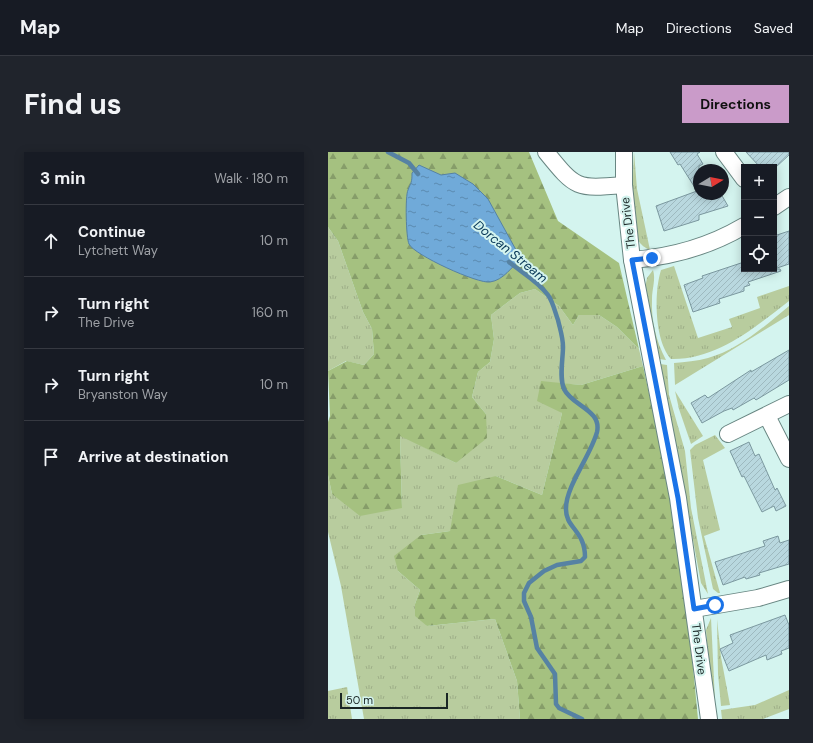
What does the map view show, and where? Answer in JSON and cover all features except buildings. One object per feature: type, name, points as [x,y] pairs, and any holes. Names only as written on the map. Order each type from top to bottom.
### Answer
[{"type":"street","points":[[546,152],[558,168],[577,185],[597,188],[624,186]]},
{"type":"street","name":"The Drive","points":[[624,152],[624,186],[632,260],[678,498],[709,719]]},
{"type":"street","points":[[724,152],[741,175]]},
{"type":"street","points":[[777,205],[789,197]]},
{"type":"street","points":[[632,260],[678,253],[720,238],[741,228]]},
{"type":"street","points":[[728,434],[789,404]]},
{"type":"street","points":[[767,416],[789,459]]},
{"type":"street","points":[[694,609],[758,598],[789,589]]},
{"type":"green space","points":[[328,152],[529,152],[558,221],[619,263],[639,349],[617,327],[599,315],[579,315],[573,325],[559,306],[535,289],[520,293],[491,315],[494,339],[490,362],[478,372],[472,397],[486,414],[487,438],[456,463],[400,436],[402,508],[360,516],[332,494],[328,475],[328,422],[330,416],[328,371],[347,361],[364,365],[374,354],[372,329],[363,312],[338,241],[328,227]]},
{"type":"green space","points":[[634,152],[637,189],[650,250],[638,240],[634,222]]},
{"type":"green space","points":[[328,227],[338,241],[363,312],[372,329],[374,354],[364,365],[346,361],[328,371]]},
{"type":"green space","points":[[674,266],[698,338],[732,327],[729,319],[760,308],[757,297],[789,286],[789,301],[762,322],[719,348],[688,358],[671,359],[665,351],[661,340],[657,316],[657,291],[661,270]]},
{"type":"green space","points":[[653,270],[653,323],[659,345],[666,360],[659,359],[645,288],[647,278]]},
{"type":"green space","points":[[535,289],[559,306],[573,325],[579,315],[599,315],[617,327],[639,349],[643,366],[581,385],[541,382],[562,413],[542,495],[496,476],[450,531],[421,535],[398,571],[420,590],[415,604],[427,626],[495,619],[517,681],[520,719],[364,719],[341,586],[328,532],[328,475],[332,494],[402,508],[400,435],[456,463],[486,414],[472,397],[478,372],[490,362],[494,339],[491,315],[520,293]]},
{"type":"green space","points":[[789,306],[789,315],[675,385],[674,363],[704,359],[730,349],[751,336]]},
{"type":"green space","points":[[660,364],[667,365],[669,395],[685,451],[691,508],[708,594],[701,583]]},
{"type":"green space","points":[[643,366],[672,498],[687,605],[698,719],[520,719],[517,681],[495,619],[427,626],[415,616],[415,604],[420,590],[398,571],[394,556],[421,535],[450,531],[458,485],[496,476],[542,495],[562,413],[537,401],[541,381],[581,385]]},
{"type":"green space","points":[[675,391],[703,436],[691,444],[679,409]]},
{"type":"green space","points":[[715,435],[725,448],[703,460],[720,530],[704,536],[720,593],[713,589],[698,518],[690,450],[695,445]]},
{"type":"green space","points":[[711,618],[715,701],[712,701],[706,630]]},
{"type":"green space","points":[[717,619],[721,657],[730,705],[721,706],[718,674]]},
{"type":"green space","points":[[347,687],[352,719],[328,719],[328,691]]},
{"type":"green space","points":[[789,690],[789,709],[763,719],[722,719],[721,710],[755,705]]},
{"type":"water","points":[[419,165],[441,175],[455,173],[473,184],[488,199],[521,259],[499,279],[490,282],[460,274],[422,255],[413,249],[409,244],[406,208],[407,194],[412,181],[412,173]]},
{"type":"waterway","name":"Dorcan Stream","points":[[388,152],[409,163],[418,174]]},
{"type":"waterway","name":"Dorcan Stream","points":[[509,262],[539,285],[550,298],[558,320],[562,340],[563,347],[561,374],[564,389],[573,400],[591,413],[595,418],[597,425],[597,432],[594,441],[574,480],[567,499],[566,508],[569,520],[582,541],[585,557],[581,561],[557,565],[544,571],[529,583],[524,593],[524,601],[531,617],[537,648],[555,674],[556,704],[559,708],[582,719]]},
{"type":"route","points":[[652,258],[632,260],[678,498],[694,609],[715,605]]}]
